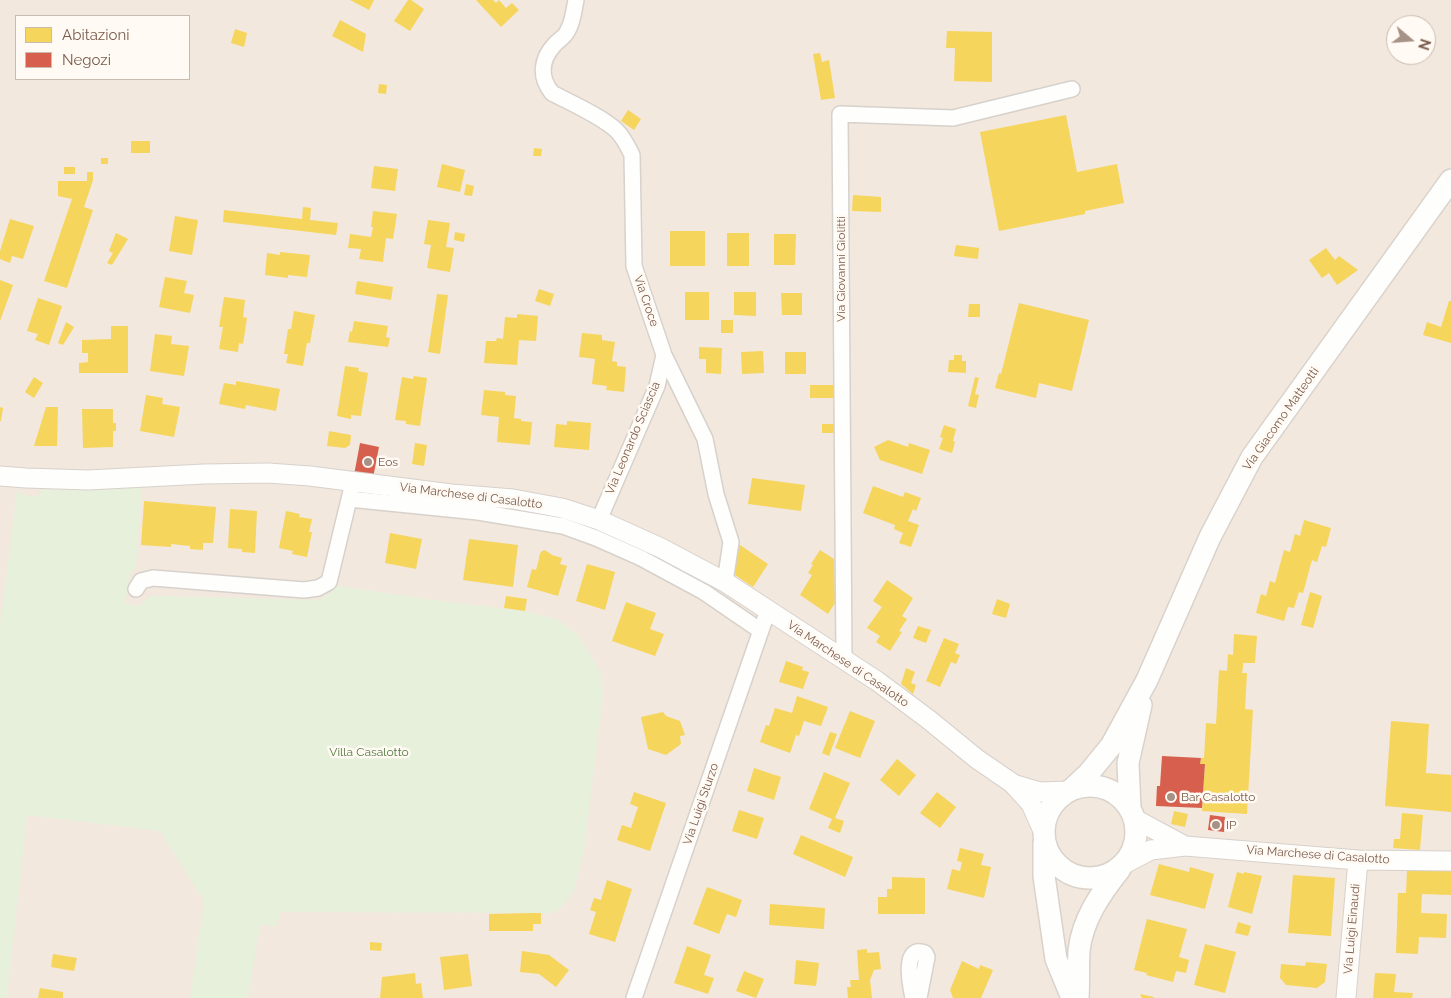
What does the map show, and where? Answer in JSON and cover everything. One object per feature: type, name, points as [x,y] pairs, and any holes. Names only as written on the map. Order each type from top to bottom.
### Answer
[{"type":"main road","name":"Via Giacomo Matteotti","points":[[1147,680],[1210,537],[1252,457],[1451,180]]},
{"type":"main road","points":[[1072,998],[1056,959],[1044,876],[1045,822],[1048,812],[1061,796],[1071,790],[1088,774],[1111,746],[1147,680]]},
{"type":"main road","points":[[1078,998],[1079,950],[1083,932],[1102,892],[1131,854],[1135,843],[1137,831],[1133,814],[1128,764],[1147,680]]},
{"type":"main road","points":[[1071,790],[1088,786],[1105,788],[1124,800],[1133,814]]},
{"type":"main road","points":[[1044,836],[1047,849],[1056,863],[1069,874],[1079,878],[1102,877],[1123,865]]},
{"type":"street","name":"Via Croce","points":[[576,0],[568,31],[545,57],[543,76],[546,86],[552,92],[618,132],[632,155],[634,266],[664,355],[705,439],[716,494],[731,542],[724,582]]},
{"type":"street","name":"Via Giovanni Giolitti","points":[[844,660],[840,114],[953,118],[1072,89]]},
{"type":"street","name":"Via Leonardo Sciascia","points":[[599,520],[657,386],[664,355]]},
{"type":"street","name":"Via Marchese di Casalotto","points":[[0,476],[88,480],[268,473],[310,476],[351,490],[513,499],[562,508],[599,520],[661,548],[724,582],[877,681],[928,718],[977,759],[1012,783]]},
{"type":"street","points":[[136,589],[141,581],[153,578],[304,590],[318,588],[329,582],[351,490],[563,526],[641,558],[704,592],[761,631]]},
{"type":"street","name":"Via Luigi Sturzo","points":[[634,998],[768,610]]},
{"type":"street","points":[[1012,783],[1040,792],[1071,790]]},
{"type":"street","points":[[1012,783],[1031,804],[1044,836]]},
{"type":"street","points":[[1133,814],[1185,846]]},
{"type":"street","name":"Via Marchese di Casalotto","points":[[1185,846],[1358,860],[1451,861]]},
{"type":"street","points":[[1123,865],[1151,850],[1185,846]]},
{"type":"street","name":"Via Luigi Einaudi","points":[[1346,998],[1358,860]]},
{"type":"street","points":[[913,998],[909,977],[909,962],[912,956],[921,951],[927,957],[919,998]]},
{"type":"shaded area","points":[[0,0],[1451,0],[1451,998],[0,998]]},
{"type":"green space","name":"Villa Casalotto","points":[[142,485],[136,568],[131,572],[125,603],[139,606],[150,596],[320,600],[337,586],[525,611],[558,620],[579,636],[601,673],[603,695],[584,851],[574,890],[564,905],[556,911],[548,913],[280,912],[277,926],[260,925],[248,998],[190,998],[204,901],[160,831],[27,815],[7,998],[0,998],[0,625],[17,490],[23,495],[38,497],[42,490]]},
{"type":"building: Abitazioni","points":[[350,0],[374,0],[369,10]]},
{"type":"building: Abitazioni","points":[[408,0],[424,9],[410,31],[394,21]]},
{"type":"building: Abitazioni","points":[[476,0],[493,0],[496,3],[499,0],[506,8],[512,3],[519,10],[501,27]]},
{"type":"building: Abitazioni","points":[[340,20],[366,34],[363,52],[332,36]]},
{"type":"building: Abitazioni","points":[[235,29],[247,33],[244,47],[231,43]]},
{"type":"building: Abitazioni","points":[[947,31],[992,32],[992,82],[954,81],[955,48],[946,48]]},
{"type":"building: Abitazioni","points":[[820,53],[822,62],[829,60],[835,98],[821,100],[813,54]]},
{"type":"building: Abitazioni","points":[[379,84],[387,85],[386,94],[378,93]]},
{"type":"building: Abitazioni","points":[[628,110],[641,119],[634,130],[621,121]]},
{"type":"building: Abitazioni","points":[[1066,115],[1077,172],[1117,164],[1124,203],[1085,211],[1085,214],[999,231],[980,132]]},
{"type":"building: Abitazioni","points":[[131,141],[150,141],[150,153],[131,153]]},
{"type":"building: Abitazioni","points":[[534,148],[542,149],[541,156],[533,156]]},
{"type":"building: Abitazioni","points":[[101,158],[108,158],[108,164],[101,164]]},
{"type":"building: Abitazioni","points":[[442,164],[465,170],[460,192],[437,187]]},
{"type":"building: Abitazioni","points":[[374,166],[398,169],[395,191],[371,188]]},
{"type":"building: Abitazioni","points":[[64,167],[75,167],[75,174],[64,174]]},
{"type":"building: Abitazioni","points":[[87,172],[93,172],[93,180],[84,207],[93,210],[67,288],[44,281],[72,199],[58,196],[58,181],[87,181]]},
{"type":"building: Abitazioni","points":[[466,184],[474,186],[472,196],[464,195]]},
{"type":"building: Abitazioni","points":[[853,195],[881,197],[881,212],[852,211]]},
{"type":"building: Abitazioni","points":[[303,207],[311,208],[310,220],[338,223],[336,235],[223,222],[224,210],[302,219]]},
{"type":"building: Abitazioni","points":[[373,211],[397,214],[393,239],[386,238],[383,262],[359,259],[361,249],[348,248],[350,234],[371,237]]},
{"type":"building: Abitazioni","points":[[175,216],[198,220],[192,255],[169,251]]},
{"type":"building: Abitazioni","points":[[10,219],[34,226],[23,259],[12,256],[10,263],[0,259],[0,251]]},
{"type":"building: Abitazioni","points":[[428,220],[450,223],[446,247],[454,248],[450,272],[427,268],[431,245],[424,244]]},
{"type":"building: Abitazioni","points":[[670,231],[705,231],[705,266],[670,266]]},
{"type":"building: Abitazioni","points":[[455,232],[465,234],[464,242],[454,240]]},
{"type":"building: Abitazioni","points":[[116,233],[128,239],[112,265],[107,263],[113,253],[109,251]]},
{"type":"building: Abitazioni","points":[[727,233],[749,233],[749,266],[727,266]]},
{"type":"building: Abitazioni","points":[[774,234],[796,234],[795,265],[774,265]]},
{"type":"building: Abitazioni","points":[[956,245],[979,248],[978,259],[954,256]]},
{"type":"building: Abitazioni","points":[[1326,248],[1335,260],[1339,256],[1358,270],[1337,285],[1329,273],[1322,278],[1309,260]]},
{"type":"building: Abitazioni","points":[[280,252],[310,255],[307,277],[288,275],[288,278],[265,275],[267,253],[280,255]]},
{"type":"building: Abitazioni","points":[[165,277],[187,281],[184,293],[194,295],[190,313],[159,307]]},
{"type":"building: Abitazioni","points":[[0,280],[13,285],[0,321]]},
{"type":"building: Abitazioni","points":[[357,281],[393,287],[391,300],[355,294]]},
{"type":"building: Abitazioni","points":[[539,289],[554,294],[550,306],[535,301]]},
{"type":"building: Abitazioni","points":[[685,292],[709,292],[709,320],[685,320]]},
{"type":"building: Abitazioni","points":[[734,292],[756,292],[756,316],[734,315]]},
{"type":"building: Abitazioni","points":[[781,293],[802,293],[802,315],[782,315]]},
{"type":"building: Abitazioni","points":[[437,294],[448,295],[440,354],[428,352]]},
{"type":"building: Abitazioni","points":[[224,297],[245,300],[243,317],[247,318],[243,344],[239,343],[238,352],[219,349],[223,327],[219,327]]},
{"type":"building: Abitazioni","points":[[38,298],[62,306],[49,345],[35,340],[38,334],[27,331]]},
{"type":"building: Abitazioni","points":[[1449,301],[1451,301],[1451,343],[1423,335],[1427,322],[1441,327]]},
{"type":"building: Abitazioni","points":[[1019,303],[1089,320],[1072,391],[1039,383],[1036,398],[995,388],[999,373],[1001,374]]},
{"type":"building: Abitazioni","points":[[969,304],[980,304],[980,317],[968,317]]},
{"type":"building: Abitazioni","points":[[294,311],[315,315],[310,343],[307,343],[303,366],[286,363],[288,354],[284,354],[288,329],[291,329]]},
{"type":"building: Abitazioni","points":[[517,314],[538,316],[536,341],[519,340],[517,365],[484,363],[486,341],[496,341],[497,338],[503,339],[505,317],[517,318]]},
{"type":"building: Abitazioni","points":[[721,320],[733,320],[733,333],[721,333]]},
{"type":"building: Abitazioni","points":[[354,321],[388,326],[386,337],[390,338],[388,347],[348,342]]},
{"type":"building: Abitazioni","points":[[66,322],[74,327],[63,345],[58,343]]},
{"type":"building: Abitazioni","points":[[111,326],[128,326],[128,373],[79,373],[79,363],[88,362],[88,353],[82,353],[82,340],[111,339]]},
{"type":"building: Abitazioni","points":[[582,333],[602,335],[602,340],[615,342],[612,361],[617,362],[617,366],[626,367],[624,392],[606,390],[607,386],[592,384],[595,359],[579,357]]},
{"type":"building: Abitazioni","points":[[155,334],[172,336],[171,344],[189,346],[184,376],[150,371]]},
{"type":"building: Abitazioni","points":[[699,347],[722,348],[721,374],[706,373],[706,359],[699,359]]},
{"type":"building: Abitazioni","points":[[763,351],[764,373],[742,374],[741,352]]},
{"type":"building: Abitazioni","points":[[785,352],[806,352],[806,374],[785,374]]},
{"type":"building: Abitazioni","points":[[954,355],[962,355],[962,361],[966,361],[966,373],[948,372],[949,360],[954,360]]},
{"type":"building: Abitazioni","points":[[345,366],[359,368],[358,371],[368,373],[361,416],[351,415],[351,419],[337,416]]},
{"type":"building: Abitazioni","points":[[414,376],[427,378],[420,426],[406,424],[406,421],[395,420],[402,377],[413,379]]},
{"type":"building: Abitazioni","points":[[34,377],[43,383],[34,398],[25,392]]},
{"type":"building: Abitazioni","points":[[975,377],[979,378],[975,394],[979,395],[976,408],[968,406]]},
{"type":"building: Abitazioni","points":[[236,381],[280,389],[276,411],[246,405],[245,409],[219,404],[224,383],[236,385]]},
{"type":"building: Abitazioni","points":[[810,385],[835,385],[835,398],[810,398]]},
{"type":"building: Abitazioni","points":[[484,390],[505,392],[505,395],[516,396],[514,418],[532,422],[530,445],[497,442],[499,417],[481,415]]},
{"type":"building: Abitazioni","points":[[146,395],[163,398],[162,404],[180,407],[174,437],[140,431]]},
{"type":"building: Abitazioni","points":[[0,407],[3,408],[1,421],[0,421]]},
{"type":"building: Abitazioni","points":[[46,407],[58,407],[57,446],[34,446]]},
{"type":"building: Abitazioni","points":[[82,409],[113,409],[113,423],[116,423],[116,431],[113,431],[113,447],[83,448]]},
{"type":"building: Abitazioni","points":[[567,421],[591,423],[589,450],[554,447],[556,424],[567,425]]},
{"type":"building: Abitazioni","points":[[822,424],[835,424],[835,433],[822,433]]},
{"type":"building: Abitazioni","points":[[944,425],[956,429],[952,453],[939,449],[943,438],[940,437]]},
{"type":"building: Abitazioni","points":[[329,431],[351,435],[350,445],[345,448],[327,446]]},
{"type":"building: Abitazioni","points":[[888,440],[908,447],[909,443],[930,450],[922,474],[880,460],[874,447]]},
{"type":"building: Abitazioni","points":[[415,443],[427,445],[424,466],[412,464]]},
{"type":"building: Abitazioni","points":[[752,478],[805,485],[801,511],[748,504]]},
{"type":"building: Abitazioni","points":[[873,486],[903,497],[905,492],[921,498],[916,511],[913,509],[908,521],[919,525],[911,547],[899,543],[903,533],[894,529],[895,525],[863,513]]},
{"type":"building: Abitazioni","points":[[144,501],[216,507],[213,543],[203,543],[203,550],[190,549],[190,546],[171,544],[171,547],[141,545]]},
{"type":"building: Abitazioni","points":[[230,509],[257,511],[255,553],[242,552],[242,549],[228,548]]},
{"type":"building: Abitazioni","points":[[286,511],[300,514],[299,517],[312,519],[309,532],[312,532],[307,557],[292,554],[293,551],[279,548]]},
{"type":"building: Abitazioni","points":[[1304,520],[1331,528],[1326,547],[1322,546],[1317,562],[1312,560],[1303,593],[1299,592],[1294,608],[1288,607],[1284,621],[1256,613],[1261,594],[1266,596],[1270,581],[1275,583],[1284,550],[1290,552],[1295,534],[1300,536]]},
{"type":"building: Abitazioni","points":[[390,533],[422,539],[416,569],[385,563]]},
{"type":"building: Abitazioni","points":[[469,539],[518,545],[513,587],[463,580]]},
{"type":"building: Abitazioni","points":[[734,541],[768,564],[753,587],[732,573]]},
{"type":"building: Abitazioni","points":[[544,550],[562,558],[560,564],[567,566],[558,596],[527,587],[532,569],[536,570],[539,556]]},
{"type":"building: Abitazioni","points":[[820,550],[834,559],[835,603],[828,614],[800,595],[812,575],[808,573],[813,565],[811,564]]},
{"type":"building: Abitazioni","points":[[587,564],[615,572],[605,610],[576,601]]},
{"type":"building: Abitazioni","points":[[887,580],[913,598],[902,616],[907,619],[899,631],[902,632],[890,651],[876,642],[880,636],[867,628],[882,607],[873,601]]},
{"type":"building: Abitazioni","points":[[1310,592],[1322,596],[1313,628],[1301,625]]},
{"type":"building: Abitazioni","points":[[506,596],[527,599],[525,611],[504,608]]},
{"type":"building: Abitazioni","points":[[997,599],[1010,604],[1006,618],[992,614]]},
{"type":"building: Abitazioni","points":[[626,602],[656,613],[650,629],[664,634],[655,656],[612,641]]},
{"type":"building: Abitazioni","points":[[918,626],[931,630],[926,643],[913,638]]},
{"type":"building: Abitazioni","points":[[1234,634],[1257,636],[1255,663],[1243,663],[1242,673],[1247,673],[1245,709],[1253,710],[1247,814],[1202,811],[1205,764],[1200,764],[1201,758],[1204,758],[1206,723],[1216,724],[1219,670],[1227,671],[1228,654],[1233,655]]},
{"type":"building: Abitazioni","points":[[944,638],[959,644],[955,653],[960,655],[956,664],[951,662],[940,687],[926,681]]},
{"type":"building: Abitazioni","points":[[786,661],[803,667],[802,670],[809,672],[803,689],[779,682]]},
{"type":"building: Abitazioni","points":[[906,668],[915,672],[911,683],[916,685],[913,694],[901,684]]},
{"type":"building: Abitazioni","points":[[797,696],[828,707],[821,726],[804,721],[799,736],[796,735],[790,753],[760,742],[766,725],[769,726],[775,708],[792,713]]},
{"type":"building: Abitazioni","points":[[850,711],[875,721],[860,758],[835,748]]},
{"type":"building: Abitazioni","points":[[663,712],[666,716],[680,721],[685,735],[680,736],[681,744],[666,755],[648,749],[641,717]]},
{"type":"building: Abitazioni","points":[[1391,721],[1429,724],[1426,773],[1451,775],[1451,812],[1385,806]]},
{"type":"building: Abitazioni","points":[[830,732],[837,734],[829,756],[822,753]]},
{"type":"building: Abitazioni","points":[[897,759],[916,775],[899,796],[880,780]]},
{"type":"building: Abitazioni","points":[[754,768],[781,777],[774,800],[747,791]]},
{"type":"building: Abitazioni","points":[[824,772],[850,783],[835,818],[844,821],[840,833],[828,828],[832,819],[809,809]]},
{"type":"building: Abitazioni","points":[[634,792],[666,803],[650,851],[617,840],[622,825],[631,828],[638,807],[630,804]]},
{"type":"building: Abitazioni","points":[[937,792],[956,807],[940,828],[920,813]]},
{"type":"building: Abitazioni","points":[[739,810],[764,818],[757,839],[732,831]]},
{"type":"building: Abitazioni","points":[[1174,811],[1188,814],[1185,827],[1171,824]]},
{"type":"building: Abitazioni","points":[[1402,813],[1423,815],[1420,850],[1393,848],[1394,839],[1400,839]]},
{"type":"building: Abitazioni","points":[[801,835],[853,857],[845,877],[793,854]]},
{"type":"building: Abitazioni","points":[[960,848],[984,854],[981,865],[991,867],[984,898],[947,889],[952,869],[960,871],[962,862],[957,861]]},
{"type":"building: Abitazioni","points":[[1159,864],[1189,872],[1190,867],[1214,874],[1205,909],[1150,895]]},
{"type":"building: Abitazioni","points":[[1407,869],[1451,870],[1451,895],[1422,894],[1421,913],[1447,914],[1446,938],[1419,937],[1418,954],[1396,953],[1398,893],[1406,893]]},
{"type":"building: Abitazioni","points":[[1237,872],[1262,876],[1252,914],[1228,907]]},
{"type":"building: Abitazioni","points":[[1293,875],[1335,878],[1331,936],[1288,933]]},
{"type":"building: Abitazioni","points":[[892,877],[925,878],[925,914],[878,914],[878,897],[887,897],[887,889],[892,889]]},
{"type":"building: Abitazioni","points":[[607,880],[632,889],[615,942],[589,934],[596,912],[590,910],[594,898],[601,900]]},
{"type":"building: Abitazioni","points":[[707,887],[742,900],[736,917],[727,914],[719,934],[693,924]]},
{"type":"building: Abitazioni","points":[[770,904],[825,908],[824,929],[769,925]]},
{"type":"building: Abitazioni","points":[[541,913],[541,924],[533,924],[533,931],[489,931],[489,914]]},
{"type":"building: Abitazioni","points":[[1147,919],[1187,929],[1179,957],[1189,960],[1186,973],[1176,971],[1173,982],[1134,970]]},
{"type":"building: Abitazioni","points":[[1238,922],[1251,926],[1248,936],[1235,933]]},
{"type":"building: Abitazioni","points":[[370,942],[382,943],[381,951],[370,950]]},
{"type":"building: Abitazioni","points":[[1205,944],[1236,952],[1225,993],[1194,985]]},
{"type":"building: Abitazioni","points":[[687,946],[711,955],[704,975],[714,978],[708,994],[674,983]]},
{"type":"building: Abitazioni","points":[[867,949],[867,953],[879,952],[881,969],[874,970],[870,980],[872,998],[848,998],[847,987],[851,987],[850,980],[859,980],[857,950]]},
{"type":"building: Abitazioni","points":[[522,951],[549,955],[569,970],[556,987],[539,974],[520,972]]},
{"type":"building: Abitazioni","points":[[53,954],[77,958],[74,971],[51,967]]},
{"type":"building: Abitazioni","points":[[468,954],[472,986],[444,990],[440,957]]},
{"type":"building: Abitazioni","points":[[796,960],[819,963],[816,986],[794,984]]},
{"type":"building: Abitazioni","points":[[962,961],[979,969],[980,965],[993,970],[981,998],[953,998],[950,990]]},
{"type":"building: Abitazioni","points":[[1306,962],[1327,964],[1325,982],[1317,988],[1286,985],[1280,978],[1281,964],[1305,966]]},
{"type":"building: Abitazioni","points":[[744,971],[764,979],[756,998],[736,991]]},
{"type":"building: Abitazioni","points":[[415,973],[416,984],[421,983],[423,998],[380,998],[382,977]]},
{"type":"building: Abitazioni","points":[[1375,973],[1396,974],[1394,992],[1413,993],[1412,998],[1373,998]]},
{"type":"building: Abitazioni","points":[[40,988],[63,992],[63,998],[38,998]]},
{"type":"building: Abitazioni","points":[[1140,994],[1154,997],[1154,998],[1142,998]]},
{"type":"building: Negozi","points":[[360,443],[379,447],[373,478],[354,475]]},
{"type":"building: Negozi","points":[[1162,756],[1201,758],[1200,764],[1205,764],[1202,808],[1156,806],[1157,786],[1160,786]]},
{"type":"building: Negozi","points":[[1210,815],[1225,817],[1224,832],[1208,830]]},
{"type":"place","name":"Eos","points":[[368,462]]},
{"type":"place","name":"Bar Casalotto","points":[[1171,797]]},
{"type":"place","name":"IP","points":[[1216,825]]}]
